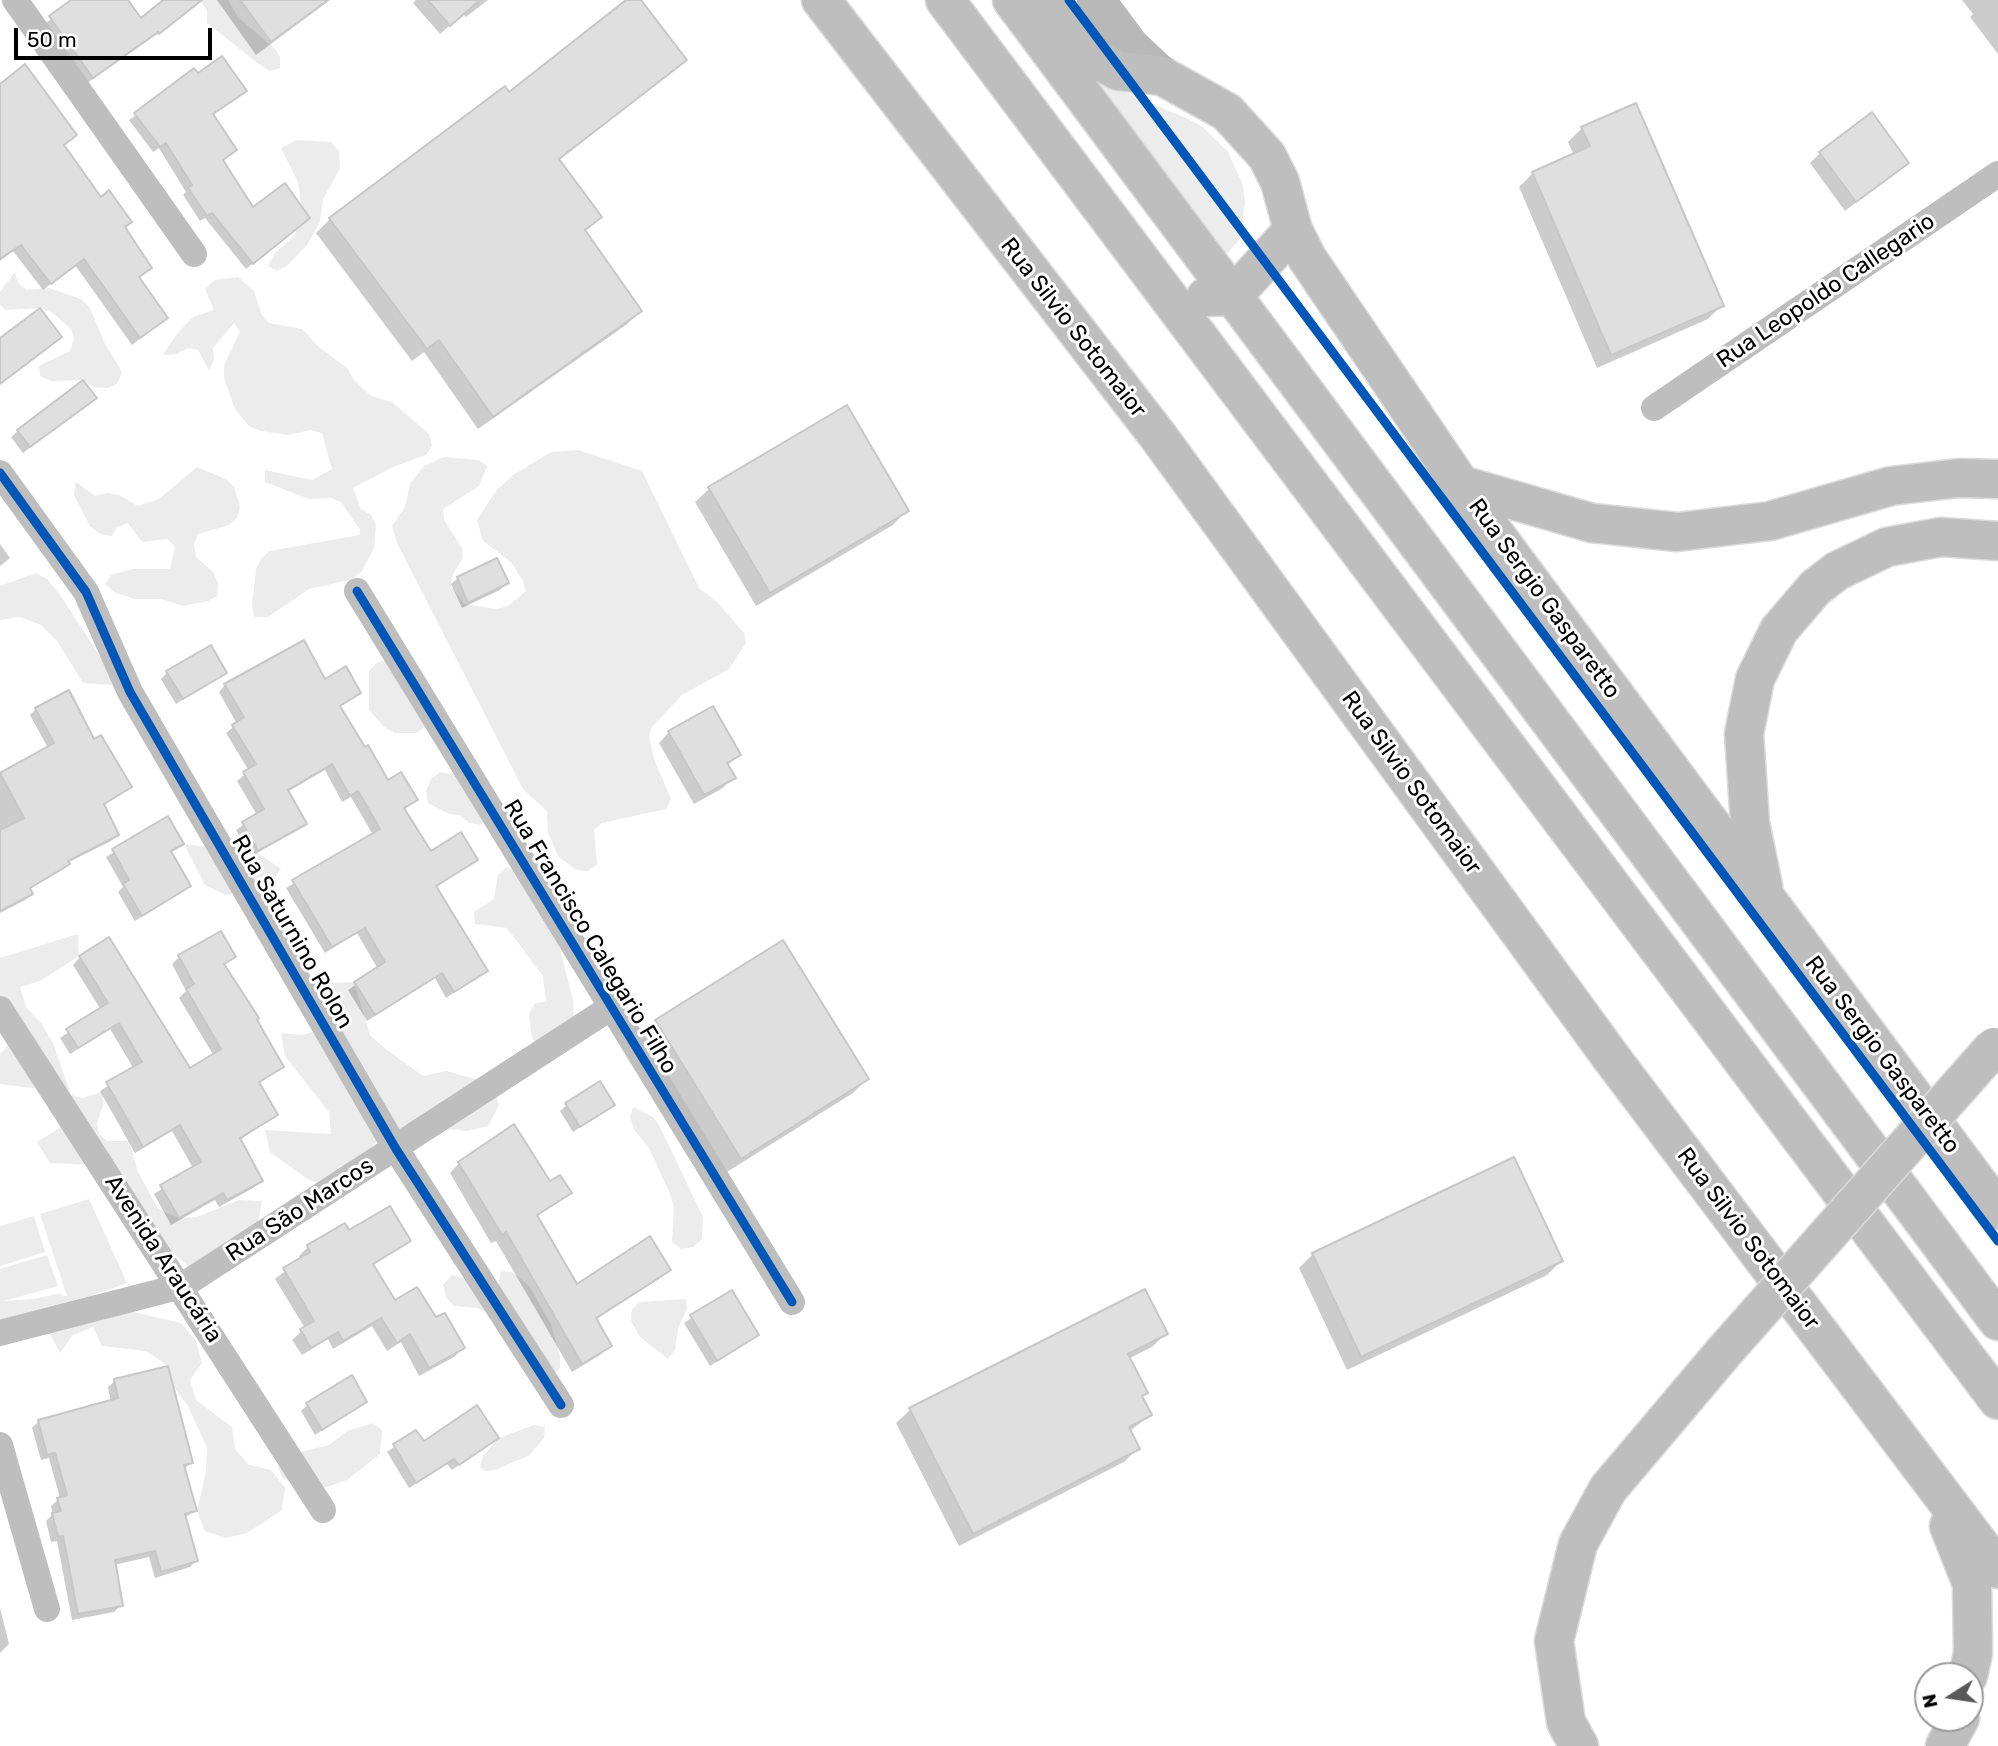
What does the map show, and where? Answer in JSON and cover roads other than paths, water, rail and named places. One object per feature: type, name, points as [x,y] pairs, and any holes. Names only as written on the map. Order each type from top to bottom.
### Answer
[{"type":"highway","name":"Rua Silvio Sotomaior","points":[[821,0],[1158,436],[1604,1049],[1998,1569]]},
{"type":"highway","points":[[947,0],[1024,81],[1181,284],[1198,298],[1233,296],[1293,230]]},
{"type":"highway","points":[[947,0],[1998,1400]]},
{"type":"highway","points":[[1012,0],[1998,1321]]},
{"type":"highway","points":[[1043,0],[1094,58],[1118,71],[1162,76]]},
{"type":"highway","name":"Rua Sergio Gasparetto","points":[[1162,76],[1227,112],[1267,156],[1280,182],[1293,230],[1307,258],[1461,485],[1998,1210]]},
{"type":"highway","points":[[1461,485],[1591,523],[1677,532],[1770,521],[1891,486],[1959,478],[1998,479]]},
{"type":"highway","points":[[1766,899],[1750,824],[1745,734],[1755,679],[1779,630],[1815,588],[1861,558],[1913,540],[1941,537],[1998,541]]},
{"type":"highway","points":[[1579,1746],[1566,1722],[1554,1640],[1578,1544],[1608,1489],[1723,1353],[1996,1045]]},
{"type":"highway","points":[[1932,1482],[1972,1584],[1971,1662]]},
{"type":"street","name":"Rua Sergio Gasparetto","points":[[1096,0],[1131,47],[1162,76]]},
{"type":"street","points":[[14,5],[194,254]]},
{"type":"street","name":"Rua Leopoldo Callegario","points":[[1654,408],[1998,174]]},
{"type":"street","name":"Rua Saturnino Rolon","points":[[0,473],[86,592],[130,692],[396,1149],[561,1405]]},
{"type":"street","name":"Rua Francisco Calegario Filho","points":[[357,592],[792,1302]]},
{"type":"street","name":"Rua São Marcos","points":[[0,1333],[182,1286],[610,1008]]},
{"type":"street","name":"Avenida Araucária","points":[[0,1009],[182,1286],[323,1510]]},
{"type":"street","points":[[0,1445],[47,1609]]}]
